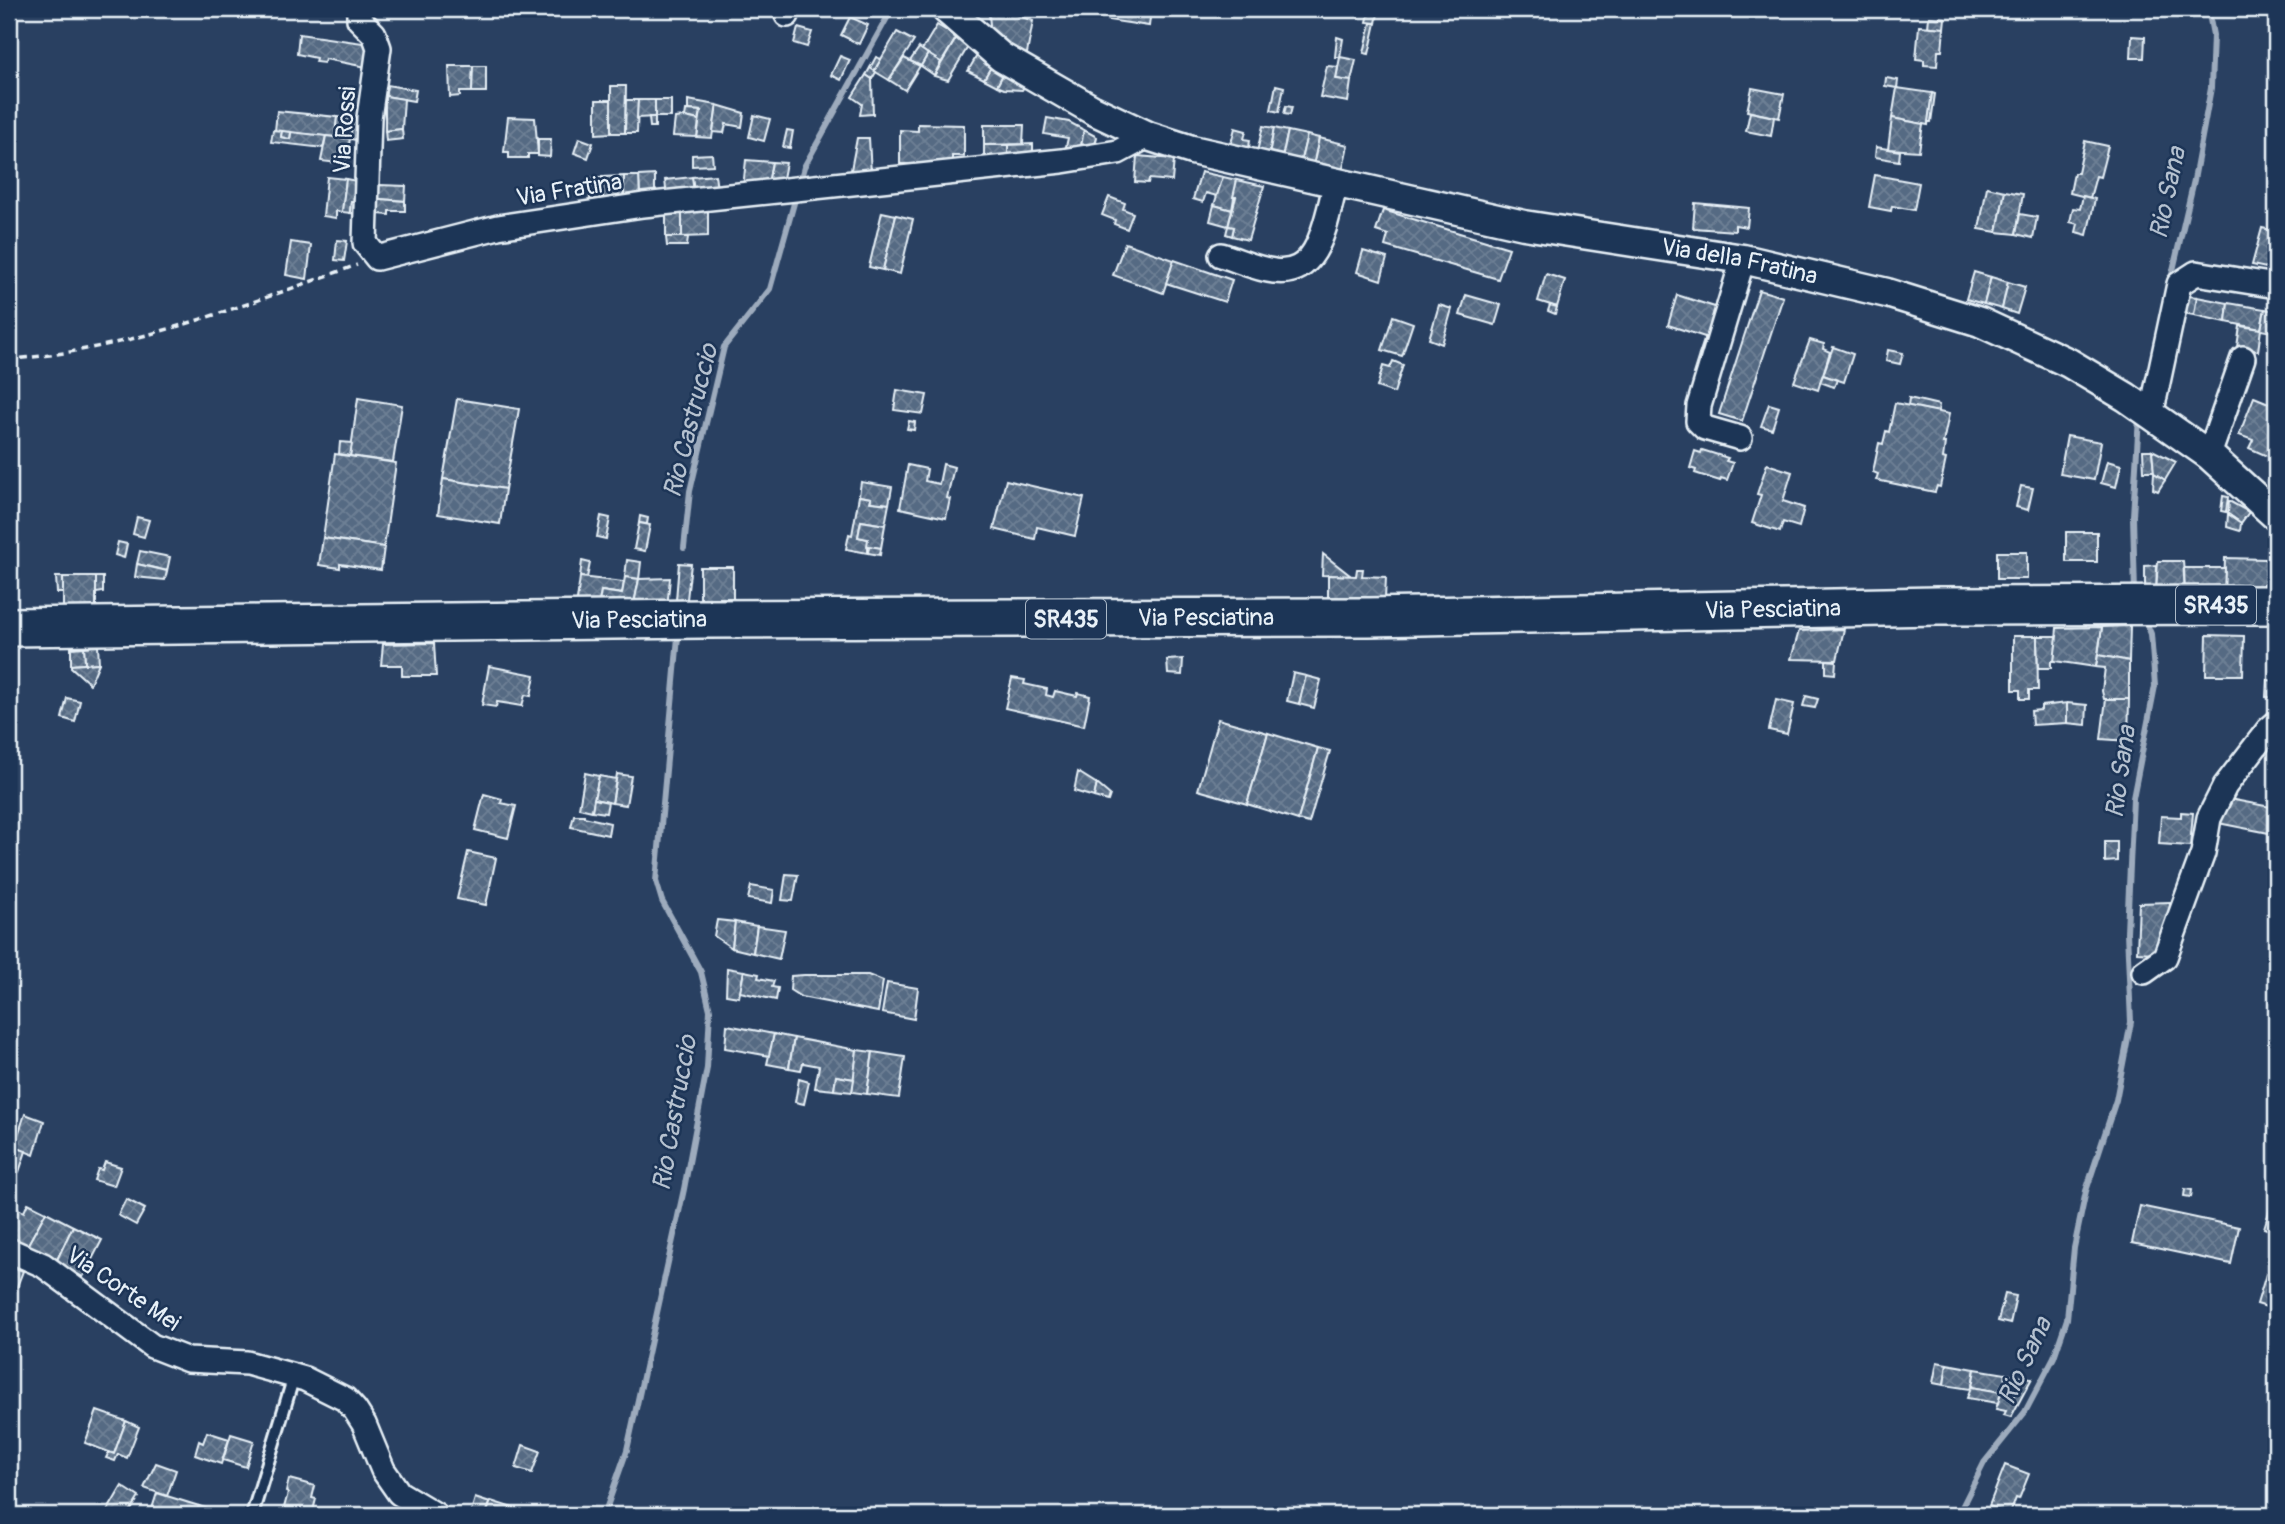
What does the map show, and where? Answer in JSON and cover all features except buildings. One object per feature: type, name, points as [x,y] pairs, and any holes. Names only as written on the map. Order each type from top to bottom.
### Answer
[{"type":"main road","name":"Via Pesciatina","points":[[9,627],[691,619],[1369,617],[2276,605]]},
{"type":"street","name":"Via Rossi","points":[[359,9],[359,19],[374,34],[379,48],[369,118],[365,243],[377,258]]},
{"type":"street","name":"Via della Fratina","points":[[946,9],[1001,57],[1093,110],[1148,136],[1241,163],[1524,225],[1743,259],[1887,293],[1980,322],[2069,363],[2141,408],[2209,455],[2276,516]]},
{"type":"street","name":"Via Fratina","points":[[377,258],[498,227],[643,205],[1062,161],[1118,152],[1148,136]]},
{"type":"street","points":[[1221,255],[1273,271],[1294,271],[1315,255],[1336,183]]},
{"type":"street","points":[[1740,438],[1705,428],[1698,421],[1699,406],[1743,259]]},
{"type":"street","points":[[2141,408],[2179,284],[2196,273],[2276,286]]},
{"type":"street","points":[[2209,455],[2243,358]]},
{"type":"street","points":[[2144,972],[2165,957],[2203,853],[2209,818],[2225,786],[2276,723]]},
{"type":"street","name":"Via Corte Mei","points":[[9,1250],[43,1265],[152,1346],[188,1360],[247,1363],[294,1376],[345,1399],[364,1424],[383,1470],[400,1493],[436,1515]]},
{"type":"lane","points":[[252,1515],[294,1376]]},
{"type":"path","points":[[9,359],[113,343],[234,308],[377,258]]},
{"type":"waterway","name":"Rio Castruccio","points":[[799,185],[804,167],[892,9]]},
{"type":"waterway","name":"Rio Sana","points":[[2170,283],[2194,180],[2211,88],[2213,35],[2208,9]]},
{"type":"waterway","name":"Rio Castruccio","points":[[684,548],[690,491],[724,347],[770,289],[796,196]]},
{"type":"waterway","name":"Rio Sana","points":[[2135,594],[2133,516],[2139,417]]},
{"type":"waterway","name":"Rio Sana","points":[[1958,1515],[1984,1463],[2025,1412],[2054,1357],[2067,1319],[2074,1248],[2086,1191],[2116,1100],[2131,1022],[2127,932],[2133,798],[2155,686],[2151,634],[2144,617]]},
{"type":"waterway","name":"Rio Castruccio","points":[[604,1515],[627,1450],[684,1189],[707,1068],[710,1010],[701,972],[662,901],[656,881],[678,637]]}]
